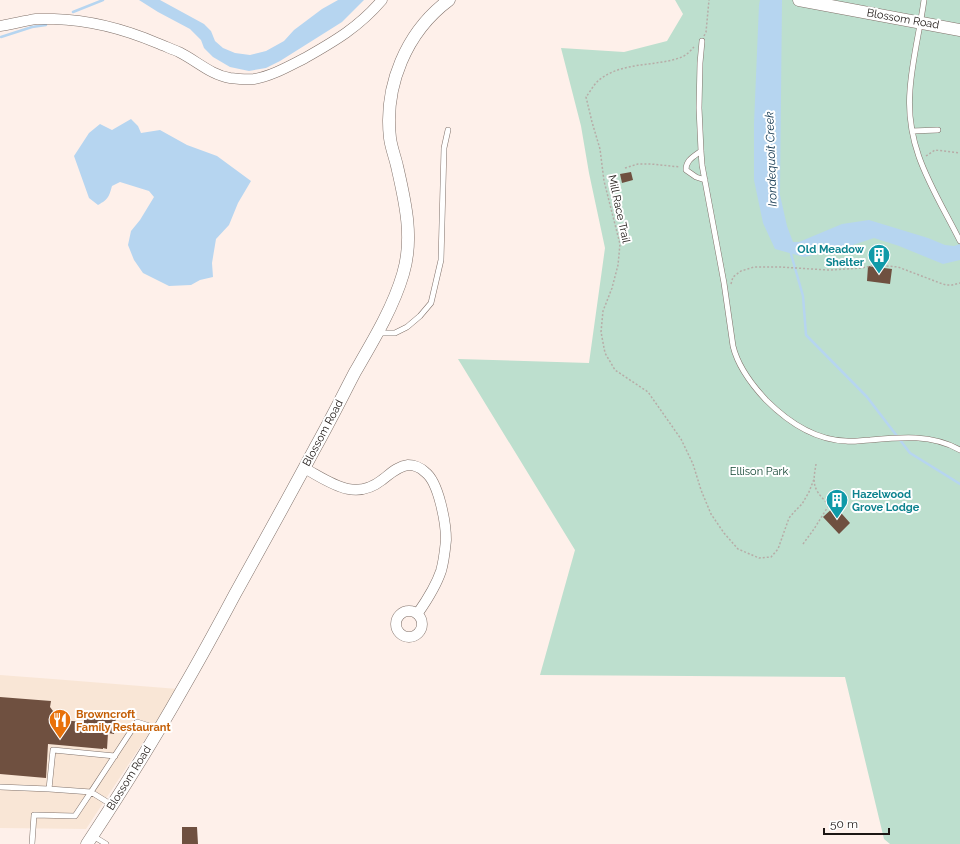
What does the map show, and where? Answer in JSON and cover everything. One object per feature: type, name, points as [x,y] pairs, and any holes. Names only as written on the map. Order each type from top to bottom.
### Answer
[{"type":"street","points":[[0,26],[36,19],[68,19],[96,24],[126,31],[180,52],[208,70],[219,75],[242,80],[265,76],[291,65],[330,44],[361,22],[382,0]]},
{"type":"street","name":"Blossom Road","points":[[90,840],[182,691],[377,333],[397,292],[404,273],[409,236],[403,191],[390,140],[390,98],[402,57],[412,40],[425,22],[449,0]]},
{"type":"street","name":"Blossom Road","points":[[801,0],[960,30]]},
{"type":"street","points":[[304,468],[346,490],[356,490],[369,487],[399,468],[409,465],[426,472],[433,480],[444,518],[446,540],[441,571],[436,584],[418,613]]},
{"type":"lane","points":[[924,0],[910,91],[912,131],[915,146],[930,184],[960,241]]},
{"type":"lane","points":[[702,41],[699,108],[701,150],[705,180],[723,276],[733,346],[735,355],[746,374],[758,391],[776,410],[794,424],[810,433],[836,440],[847,441],[927,438],[952,445],[960,450]]},
{"type":"lane","points":[[377,333],[395,333],[407,327],[420,316],[431,303],[441,260],[444,148],[448,130]]},
{"type":"lane","points":[[912,131],[938,130]]},
{"type":"lane","points":[[701,150],[689,160],[686,165],[686,170],[696,177],[705,180]]},
{"type":"lane","points":[[32,844],[34,815],[75,816],[137,722],[159,729]]},
{"type":"lane","points":[[49,789],[53,750],[115,756]]},
{"type":"lane","points":[[0,787],[91,792],[113,805]]},
{"type":"lane","points":[[90,840],[106,844]]},
{"type":"path","points":[[702,41],[706,32],[709,0]]},
{"type":"path","name":"Mill Race Trail","points":[[702,41],[683,56],[662,62],[639,65],[615,71],[599,81],[586,97],[600,149],[604,180],[620,244],[618,265],[612,288],[603,311],[601,332],[605,353],[615,370],[648,392],[681,439],[693,464],[701,490],[711,514],[738,550],[759,558],[771,557],[778,549],[789,518],[802,504],[814,479]]},
{"type":"path","points":[[920,160],[935,150],[960,153]]},
{"type":"path","points":[[625,168],[638,164],[651,164],[686,168]]},
{"type":"path","points":[[730,286],[733,277],[741,271],[754,268],[788,267],[829,270],[862,268],[875,265],[898,267],[946,285],[960,283]]},
{"type":"path","points":[[816,464],[814,486],[833,508]]},
{"type":"path","points":[[803,544],[829,505]]},
{"type":"shaded area","points":[[0,675],[178,689],[86,829],[0,828]]},
{"type":"green space","name":"Ellison Park","points":[[675,0],[960,0],[960,844],[890,844],[884,839],[845,677],[540,675],[575,550],[458,359],[589,363],[605,248],[589,173],[581,126],[561,48],[624,52],[667,41],[683,14]]},
{"type":"water","points":[[139,0],[160,0],[204,24],[211,31],[215,41],[223,48],[235,53],[250,55],[266,51],[284,41],[294,30],[322,9],[338,0],[364,0],[342,22],[280,61],[266,68],[249,71],[230,67],[213,57],[204,48],[201,40],[190,29]]},
{"type":"water","name":"Irondequoit Creek","points":[[760,0],[782,0],[780,195],[787,226],[793,242],[799,242],[842,224],[869,220],[928,238],[945,245],[954,246],[960,244],[960,260],[943,264],[899,246],[874,238],[841,249],[804,257],[775,249],[763,223],[754,180],[754,123]]},
{"type":"water","points":[[131,119],[138,126],[141,133],[160,130],[187,145],[217,156],[251,181],[238,203],[229,225],[216,239],[212,263],[213,277],[200,280],[191,285],[169,286],[143,273],[134,260],[128,245],[131,231],[140,220],[154,197],[149,191],[120,182],[112,186],[108,197],[98,205],[89,198],[74,156],[89,133],[100,124],[112,130]]},
{"type":"building","points":[[631,172],[633,180],[622,183],[620,174]]},
{"type":"building","name":"Old Meadow Shelter","points":[[868,266],[892,269],[890,284],[867,281]]},
{"type":"building","name":"Hazelwood Grove Lodge","points":[[835,506],[850,523],[839,534],[823,517]]},
{"type":"building","points":[[0,697],[51,701],[50,707],[56,715],[61,716],[61,720],[84,722],[84,716],[116,717],[114,734],[108,733],[107,749],[48,744],[46,778],[0,774]]},
{"type":"building","points":[[182,827],[197,827],[198,844],[182,844]]},
{"type":"waterway","points":[[73,12],[103,0]]},
{"type":"waterway","points":[[1,37],[32,27],[46,25]]},
{"type":"waterway","points":[[791,254],[803,296],[806,335],[867,397],[910,453],[960,484]]},
{"type":"place","name":"Old Meadow Shelter","points":[[879,274]]},
{"type":"place","name":"Hazelwood Grove Lodge","points":[[837,520]]},
{"type":"place","name":"Browncroft Family Restaurant","points":[[60,740]]}]
